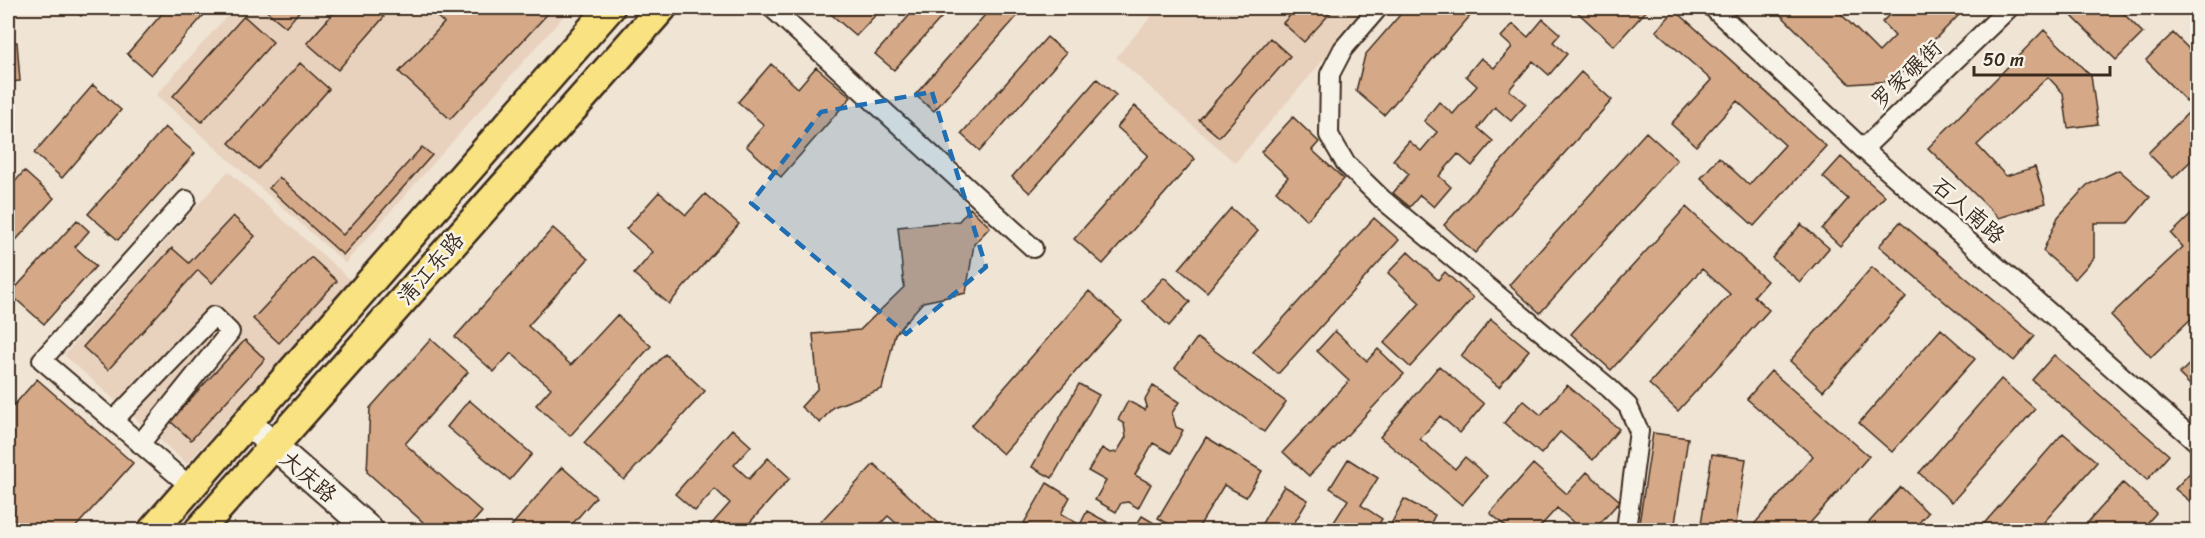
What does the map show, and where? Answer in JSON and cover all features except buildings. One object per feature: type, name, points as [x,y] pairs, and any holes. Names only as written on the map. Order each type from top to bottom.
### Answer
[{"type":"main road","name":"清江东路","points":[[153,531],[610,8]]},
{"type":"main road","name":"清江东路","points":[[199,531],[662,8]]},
{"type":"street","points":[[772,8],[1033,248]]},
{"type":"street","points":[[1378,8],[1342,49],[1330,74],[1329,135],[1346,164],[1382,199],[1628,406],[1640,431],[1626,531]]},
{"type":"street","name":"石人南路","points":[[1713,8],[1863,149],[2198,443]]},
{"type":"street","name":"罗家碾街","points":[[1863,149],[2009,8]]},
{"type":"street","points":[[186,200],[42,360],[191,487]]},
{"type":"street","points":[[113,421],[214,316],[230,332],[140,444]]},
{"type":"street","name":"大庆路","points":[[248,422],[370,531]]},
{"type":"highlighted area","points":[[932,92],[986,267],[906,334],[751,203],[821,112]]},
{"type":"shaded area","points":[[234,8],[571,8],[345,263],[156,95]]},
{"type":"shaded area","points":[[1159,8],[1368,8],[1235,163],[1116,57]]},
{"type":"shaded area","points":[[228,171],[351,280],[187,464],[64,355]]}]
